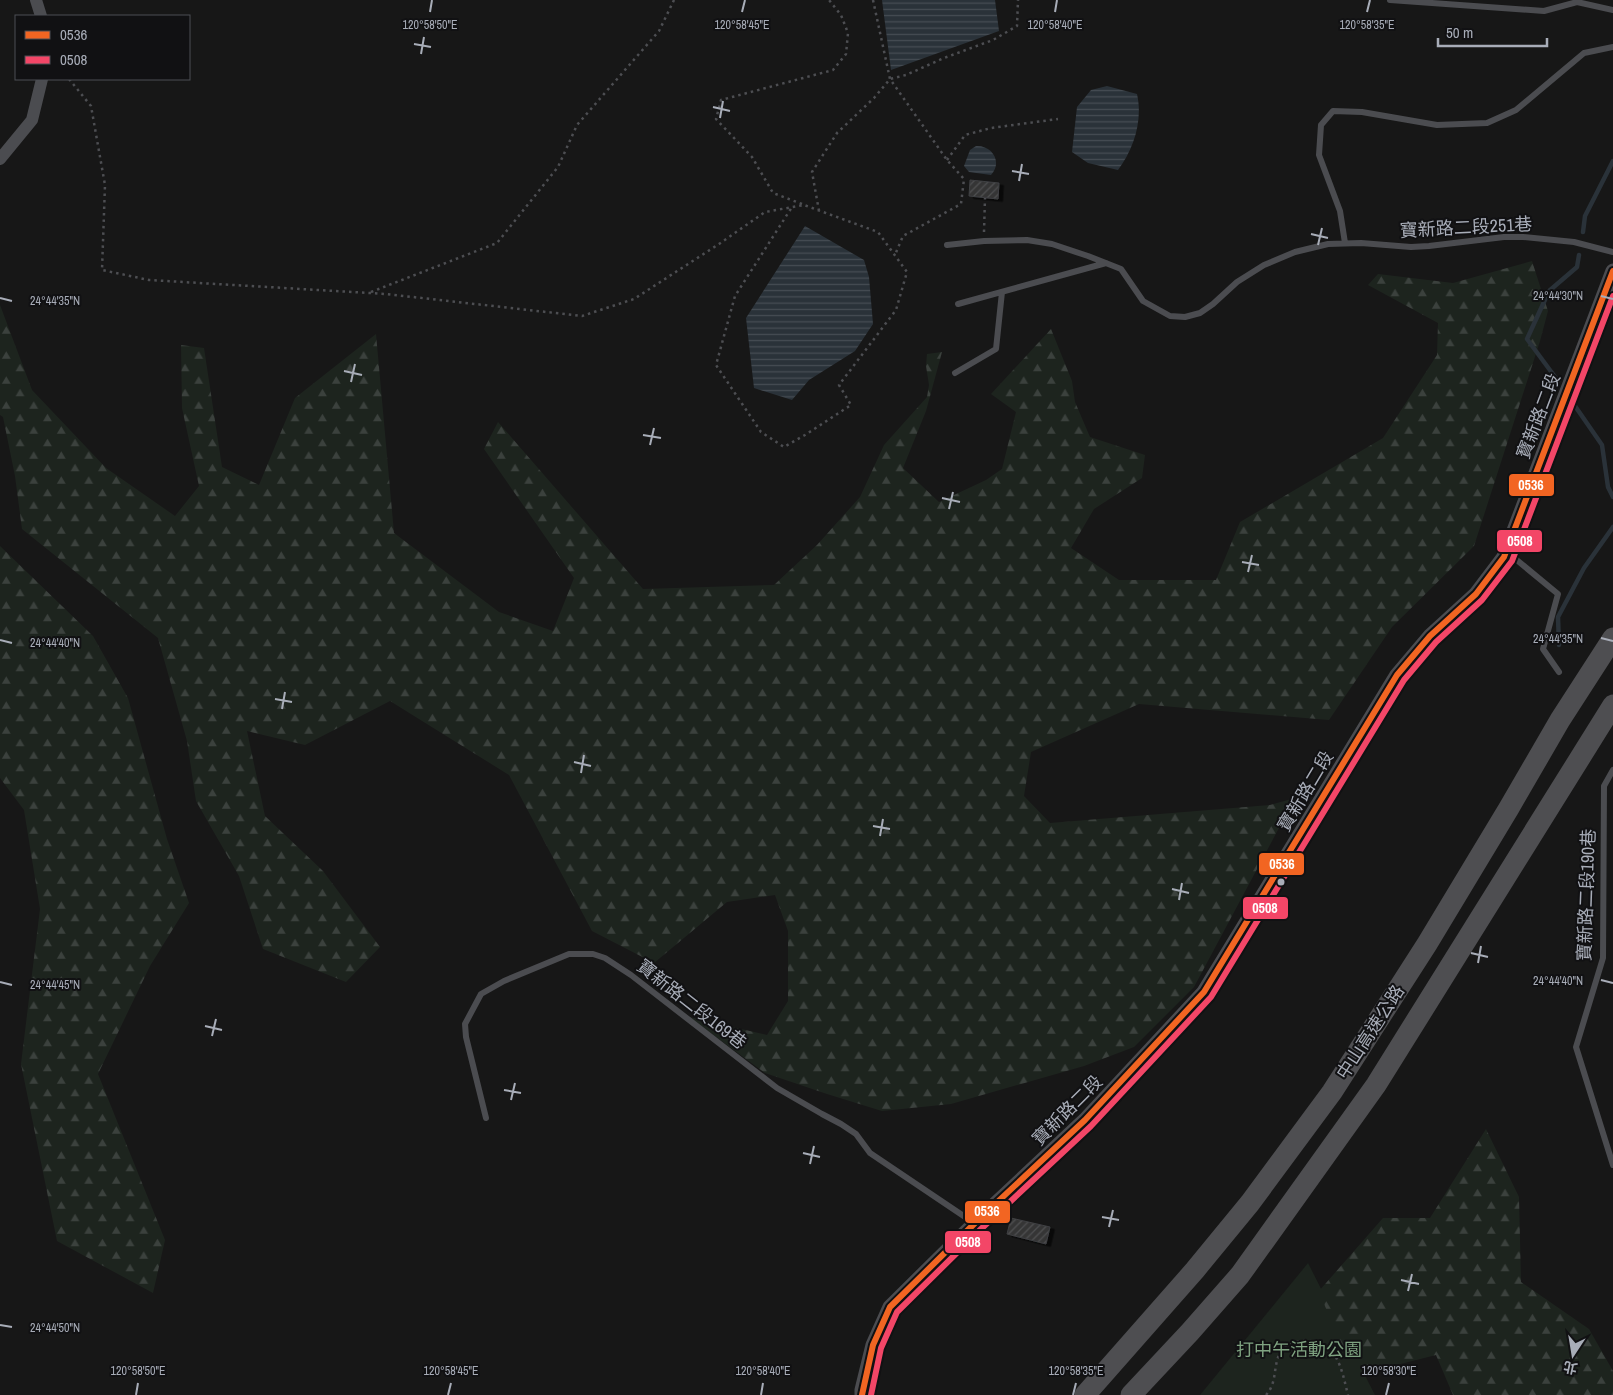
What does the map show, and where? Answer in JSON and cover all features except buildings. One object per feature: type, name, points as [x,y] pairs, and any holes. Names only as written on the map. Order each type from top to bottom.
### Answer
[{"type":"highway","name":"中山高速公路","points":[[1085,1395],[1195,1270],[1250,1203],[1332,1092],[1432,935],[1560,720],[1613,638]]},
{"type":"highway","name":"中山高速公路","points":[[1131,1395],[1190,1332],[1240,1274],[1376,1085],[1613,705]]},
{"type":"street","points":[[36,0],[41,15]]},
{"type":"street","points":[[0,159],[32,120],[42,80]]},
{"type":"street","name":"寶新路二段","points":[[862,1395],[872,1345],[890,1307],[975,1223],[1085,1120],[1204,992],[1397,675],[1430,636],[1476,594],[1504,557],[1613,271]]},
{"type":"lane","points":[[1390,0],[1544,11],[1577,2],[1613,10]]},
{"type":"lane","points":[[1345,243],[1340,211],[1319,154],[1321,125],[1333,111],[1362,112],[1437,125],[1487,123],[1516,110],[1584,53],[1613,47]]},
{"type":"lane","name":"寶新路二段251巷","points":[[946,245],[984,241],[1027,240],[1052,244],[1121,269],[1143,301],[1170,316],[1185,317],[1200,313],[1249,273],[1279,258],[1311,247],[1345,243],[1429,246],[1504,237],[1523,237],[1574,242],[1613,252]]},
{"type":"lane","points":[[958,304],[1106,263]]},
{"type":"lane","points":[[955,374],[996,350],[1002,292]]},
{"type":"lane","points":[[1506,551],[1558,594],[1543,649],[1559,672]]},
{"type":"lane","name":"寶新路二段190巷","points":[[1613,770],[1604,786],[1603,958],[1576,1047],[1613,1165]]},
{"type":"lane","name":"寶新路二段169巷","points":[[486,1118],[466,1037],[465,1024],[481,994],[504,981],[569,954],[593,954],[605,958],[631,974],[777,1088],[842,1124],[856,1134],[870,1153],[975,1223]]},
{"type":"path","points":[[369,293],[497,243],[558,167],[577,125],[659,31],[674,0]]},
{"type":"path","points":[[792,207],[735,296],[716,365],[761,432],[784,447],[806,435],[851,405],[839,385],[896,310],[906,272],[878,232],[773,193],[752,156],[716,118],[721,100],[833,70],[846,54],[848,33],[841,15],[828,0]]},
{"type":"path","points":[[873,0],[890,79],[947,160],[964,179],[961,204],[903,236],[895,255]]},
{"type":"path","points":[[820,210],[812,172],[837,133],[874,98],[890,79],[906,75],[944,58],[993,40],[1017,26],[1018,0]]},
{"type":"path","points":[[70,80],[91,106],[105,185],[102,270],[149,280],[369,293],[582,316],[634,298],[719,244],[765,212],[804,205]]},
{"type":"path","points":[[947,160],[965,135],[992,128],[1058,119]]},
{"type":"path","points":[[984,241],[985,198]]},
{"type":"path","points":[[1266,1395],[1272,1389],[1279,1354],[1293,1342],[1311,1340],[1328,1346],[1340,1365],[1348,1395]]},
{"type":"green space","points":[[1532,261],[1548,311],[1474,546],[1392,627],[1329,720],[1139,704],[1031,752],[1024,796],[1050,823],[1270,805],[1295,798],[1194,987],[1134,1047],[1084,1066],[951,1104],[882,1111],[765,1073],[689,1017],[767,1035],[788,1001],[788,931],[775,895],[727,902],[654,963],[592,931],[509,775],[390,701],[305,745],[247,731],[265,816],[323,871],[380,947],[346,982],[263,949],[239,876],[196,801],[187,741],[158,638],[22,529],[15,476],[3,417],[0,415],[0,305],[32,390],[106,468],[175,516],[199,486],[182,408],[181,345],[204,348],[222,467],[259,485],[295,398],[376,334],[394,533],[499,612],[553,631],[574,578],[484,449],[498,422],[643,589],[774,585],[817,545],[860,497],[884,445],[927,397],[929,385],[926,366],[927,354],[942,352],[926,411],[903,468],[939,502],[986,480],[1002,469],[1016,412],[991,394],[1051,329],[1072,381],[1075,402],[1090,437],[1145,455],[1142,478],[1094,509],[1071,548],[1119,580],[1216,580],[1240,522],[1383,438],[1437,355],[1438,323],[1368,285],[1378,274],[1453,283]]},
{"type":"green space","points":[[0,546],[93,636],[128,698],[167,839],[189,903],[150,966],[98,1074],[165,1240],[153,1293],[57,1241],[21,1064],[40,909],[24,810],[0,778]]},
{"type":"green space","points":[[1486,1129],[1519,1197],[1521,1282],[1589,1329],[1613,1371],[1613,1395],[1453,1395],[1436,1355],[1353,1376],[1319,1291],[1383,1218],[1430,1218]]},
{"type":"green space","name":"打中午活動公園","points":[[1308,1263],[1375,1395],[1200,1395]]},
{"type":"shaded area","points":[[882,0],[995,0],[999,31],[891,70]]},
{"type":"shaded area","points":[[1107,86],[1137,94],[1139,104],[1138,124],[1133,144],[1118,170],[1088,163],[1072,152],[1077,107],[1091,90]]},
{"type":"shaded area","points":[[976,146],[987,148],[994,155],[996,165],[991,175],[969,172],[964,166],[970,150]]},
{"type":"shaded area","points":[[805,226],[864,260],[869,277],[873,324],[855,351],[809,380],[792,400],[754,388],[746,318]]},
{"type":"waterway","points":[[1583,232],[1585,216],[1613,161]]},
{"type":"waterway","points":[[1558,381],[1527,339],[1549,291],[1577,267],[1579,255]]},
{"type":"waterway","points":[[1575,406],[1602,445],[1608,487],[1613,497]]},
{"type":"waterway","points":[[1559,645],[1558,617],[1584,568],[1613,527]]},
{"type":"transit line","name":"0536","points":[[862,1395],[873,1345],[890,1307],[975,1223],[1085,1120],[1204,992],[1397,675],[1430,636],[1476,594],[1504,557],[1613,271]]},
{"type":"transit line","name":"0508","points":[[871,1395],[881,1348],[897,1312],[981,1229],[1091,1126],[1211,997],[1404,680],[1436,642],[1482,600],[1512,561],[1613,296]]}]
